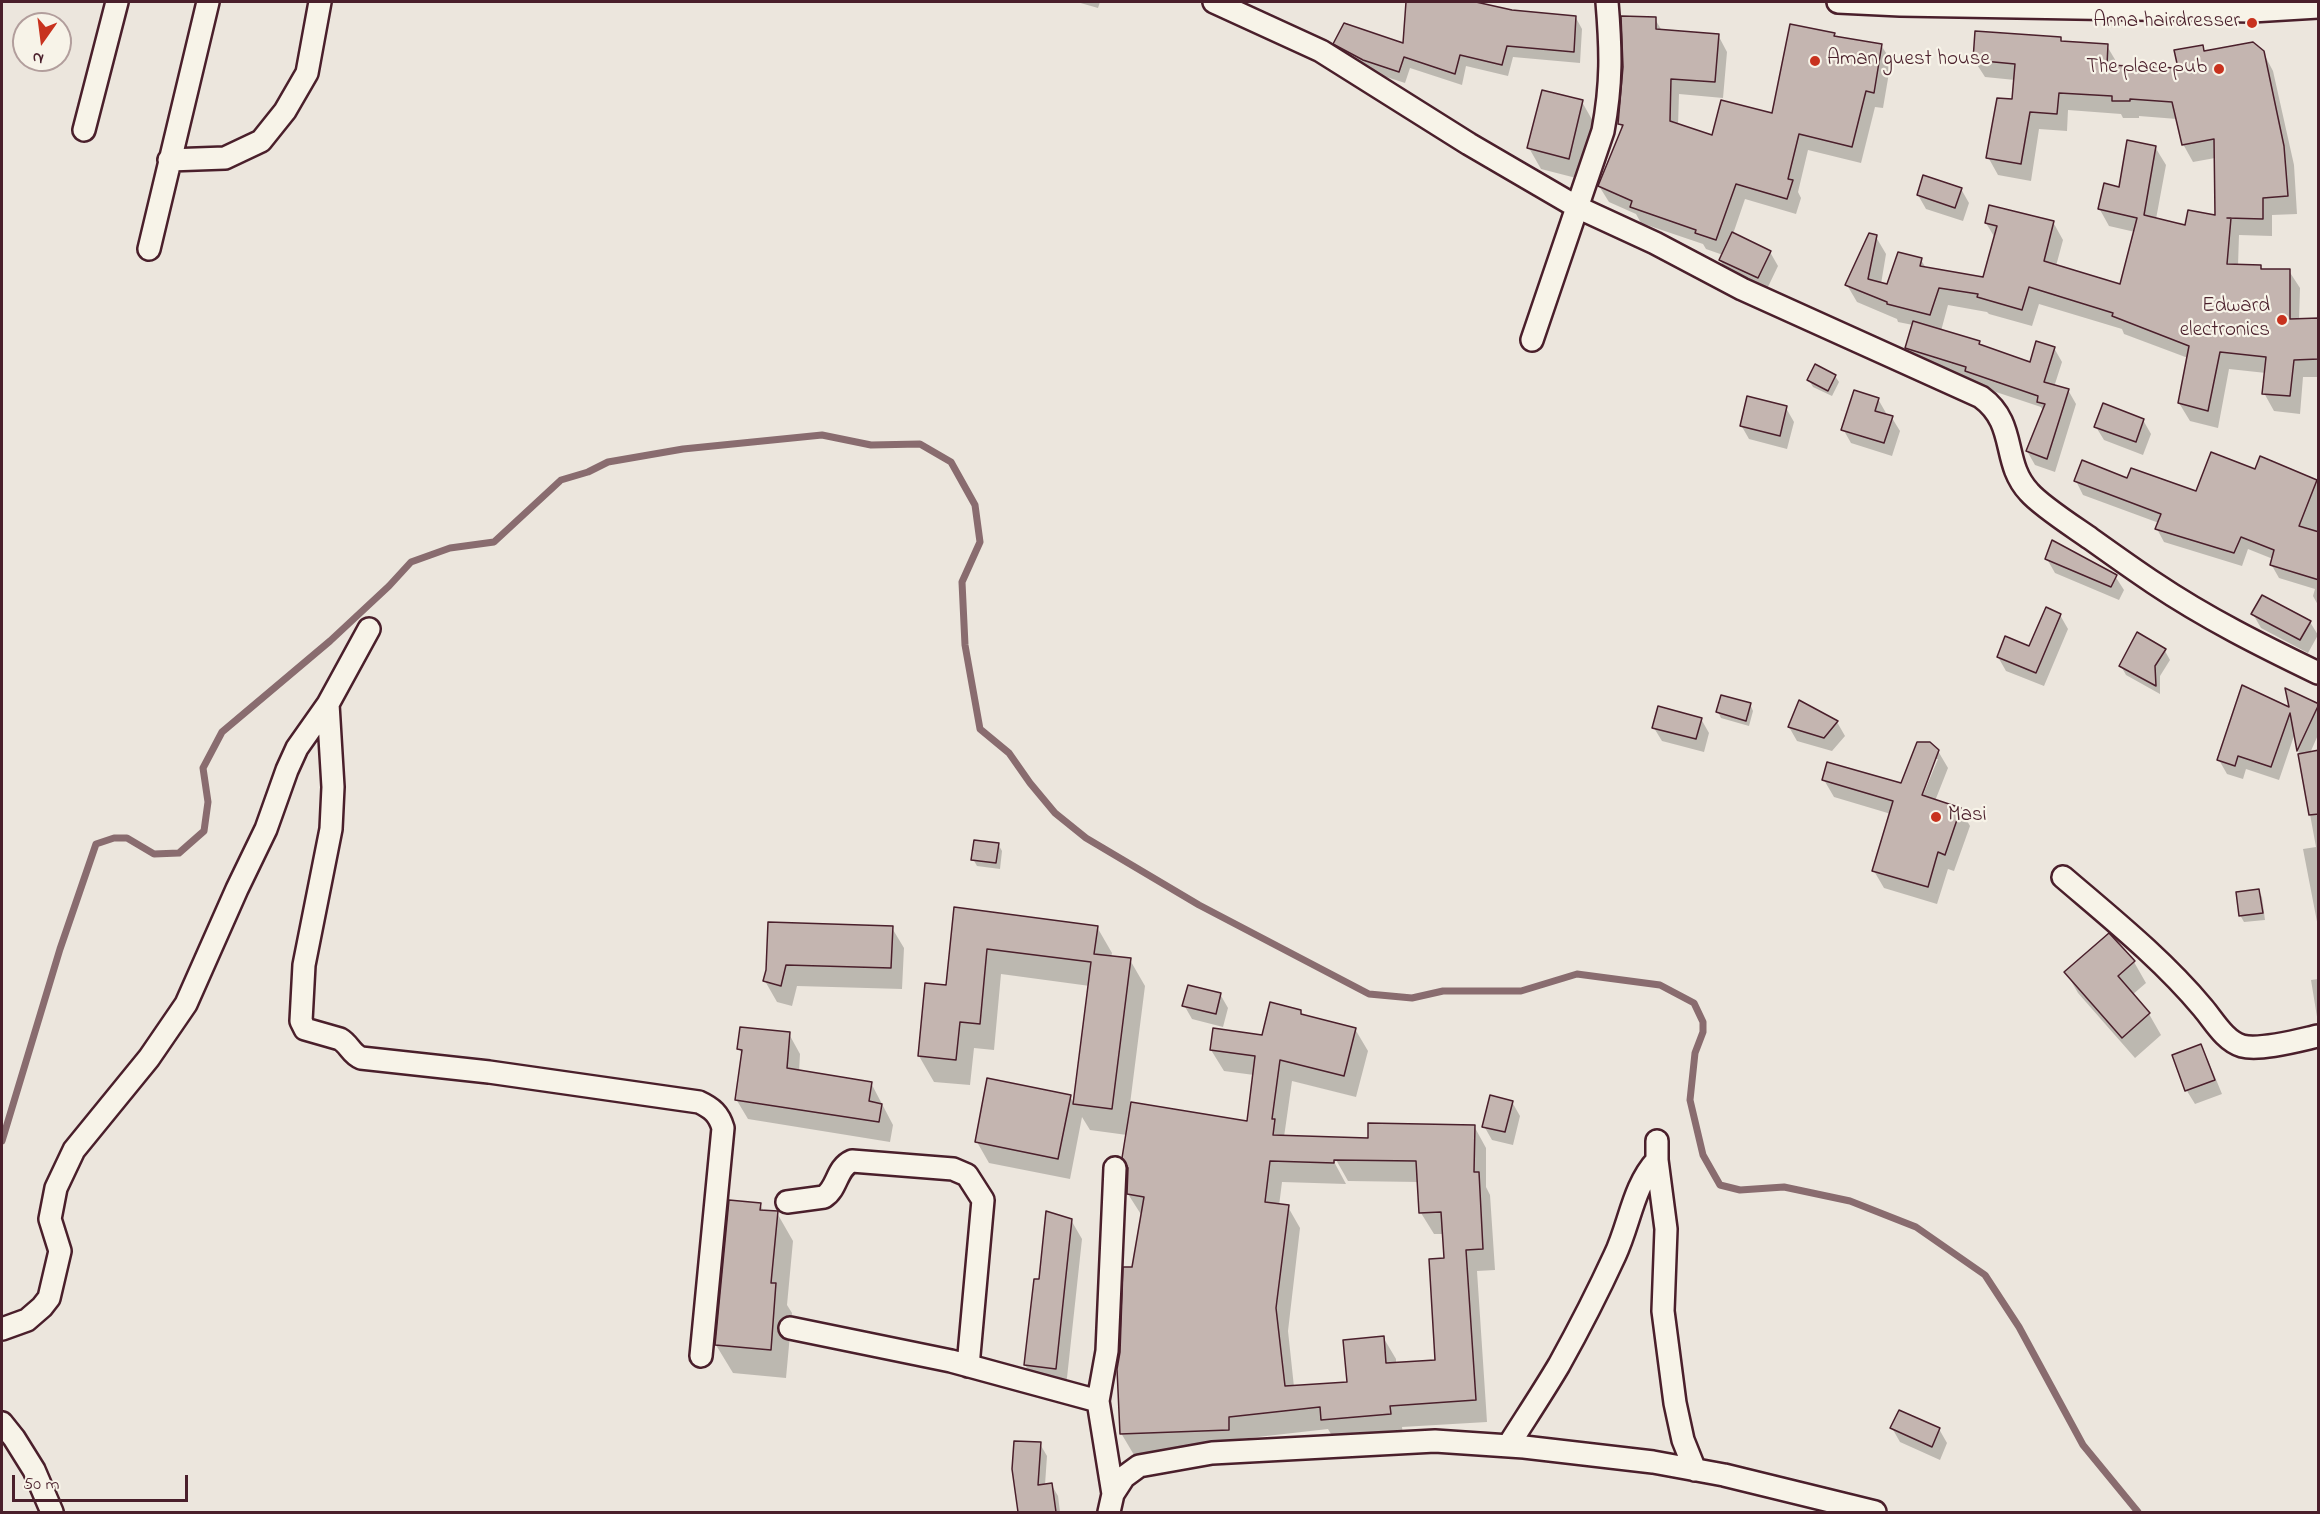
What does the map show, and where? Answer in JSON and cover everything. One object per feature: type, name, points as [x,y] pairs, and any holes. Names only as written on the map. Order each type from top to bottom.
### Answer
[{"type":"street","points":[[84,130],[117,2]]},
{"type":"street","points":[[149,249],[208,2]]},
{"type":"street","points":[[170,160],[225,158],[261,141],[285,111],[307,73],[320,2]]},
{"type":"street","points":[[1214,2],[1322,51],[1468,144],[1577,207],[1655,243],[1742,289],[1981,397],[1993,406],[2001,419],[2008,439],[2014,470],[2029,492],[2154,584],[2213,619],[2319,673]]},
{"type":"street","points":[[1532,340],[1603,131],[1610,95],[1612,55],[1607,2]]},
{"type":"street","points":[[1838,2],[1911,6],[2252,11],[2319,7]]},
{"type":"street","points":[[2,1329],[27,1320],[49,1298],[60,1251],[50,1219],[56,1188],[74,1150],[150,1058],[186,1004],[266,829],[286,770],[297,748],[328,704],[369,629]]},
{"type":"street","points":[[328,704],[333,787],[331,829],[304,965],[301,1021],[305,1029],[340,1039],[361,1058],[489,1072],[699,1102],[713,1109],[721,1120],[723,1128],[701,1356]]},
{"type":"street","points":[[2063,877],[2151,953],[2185,986],[2229,1039],[2243,1046],[2254,1046],[2276,1045],[2319,1036]]},
{"type":"street","points":[[1508,1446],[1559,1365],[1626,1231],[1640,1184],[1657,1150],[1666,1229],[1663,1311],[1675,1403],[1683,1440],[1695,1470]]},
{"type":"street","points":[[787,1202],[824,1197],[829,1194],[843,1167],[852,1161],[953,1169],[967,1175],[983,1200],[968,1366]]},
{"type":"street","points":[[1111,1503],[1098,1401],[1107,1351],[1115,1168]]},
{"type":"street","points":[[790,1328],[968,1366],[1098,1401]]},
{"type":"street","points":[[2,1423],[34,1470],[52,1512]]},
{"type":"street","points":[[1111,1503],[1124,1478],[1139,1466],[1212,1453],[1435,1441],[1508,1446],[1653,1462],[1875,1512]]},
{"type":"building","points":[[1406,2],[1476,2],[1512,10],[1576,16],[1574,52],[1507,46],[1502,65],[1460,55],[1455,74],[1404,57],[1399,72],[1363,60],[1333,44],[1344,23],[1403,43]]},
{"type":"building","points":[[1621,16],[1656,17],[1656,29],[1719,34],[1715,82],[1671,79],[1670,121],[1712,135],[1721,100],[1772,113],[1790,24],[1835,33],[1834,36],[1882,44],[1874,93],[1866,91],[1852,147],[1799,134],[1788,179],[1793,180],[1787,199],[1736,184],[1716,240],[1695,233],[1696,230],[1630,207],[1632,201],[1598,186],[1623,125],[1618,124],[1623,67]]},
{"type":"building","points":[[1975,31],[2061,37],[2061,41],[2108,44],[2107,65],[2178,68],[2174,50],[2203,45],[2204,51],[2253,42],[2264,51],[2284,146],[2288,196],[2263,198],[2263,219],[2231,218],[2227,264],[2261,265],[2261,269],[2290,269],[2290,319],[2319,318],[2319,359],[2294,360],[2290,396],[2262,394],[2266,357],[2220,352],[2208,411],[2178,403],[2189,346],[2112,316],[2113,313],[2029,287],[2022,310],[1977,297],[1978,294],[1939,288],[1930,315],[1887,304],[1887,302],[1845,285],[1869,233],[1877,235],[1868,279],[1887,284],[1898,252],[1922,258],[1920,266],[1983,277],[1997,226],[1985,223],[1989,205],[2054,221],[2044,261],[2120,284],[2137,218],[2098,209],[2104,183],[2119,187],[2127,140],[2156,146],[2144,215],[2185,225],[2188,210],[2215,215],[2214,139],[2182,145],[2172,102],[2130,99],[2130,101],[2112,101],[2112,96],[2059,93],[2057,114],[2030,112],[2021,164],[1986,158],[1997,98],[2012,99],[2015,64],[1973,60]]},
{"type":"building","points":[[1542,90],[1583,100],[1569,159],[1527,148]]},
{"type":"building","points":[[1923,175],[1962,188],[1955,208],[1917,195]]},
{"type":"building","points":[[1732,232],[1771,251],[1758,278],[1719,260]]},
{"type":"building","points":[[1913,321],[1980,341],[1979,344],[2030,362],[2036,341],[2055,347],[2044,382],[2069,389],[2047,459],[2026,451],[2045,404],[2037,402],[2038,396],[1965,371],[1966,367],[1905,348]]},
{"type":"building","points":[[1815,364],[1836,375],[1828,391],[1807,380]]},
{"type":"building","points":[[1854,390],[1879,398],[1875,411],[1893,416],[1884,443],[1841,430]]},
{"type":"building","points":[[1747,396],[1787,406],[1780,436],[1740,426]]},
{"type":"building","points":[[2103,403],[2144,419],[2136,442],[2094,427]]},
{"type":"building","points":[[2211,452],[2255,469],[2260,456],[2317,480],[2299,526],[2319,532],[2319,580],[2270,565],[2274,550],[2241,537],[2234,553],[2155,529],[2161,514],[2074,481],[2082,460],[2127,478],[2131,468],[2196,491]]},
{"type":"building","points":[[2052,540],[2117,575],[2111,587],[2045,559]]},
{"type":"building","points":[[2262,595],[2311,621],[2300,640],[2251,614]]},
{"type":"building","points":[[2046,607],[2061,614],[2036,673],[1997,657],[2005,636],[2029,646]]},
{"type":"building","points":[[2137,632],[2166,649],[2155,666],[2156,686],[2119,666]]},
{"type":"building","points":[[2242,685],[2289,707],[2285,688],[2319,704],[2297,751],[2290,713],[2271,767],[2238,756],[2235,766],[2217,760]]},
{"type":"building","points":[[1721,695],[1751,703],[1746,721],[1716,712]]},
{"type":"building","points":[[1799,700],[1838,721],[1824,738],[1788,727]]},
{"type":"building","points":[[1658,706],[1702,718],[1696,739],[1652,728]]},
{"type":"building","points":[[1917,742],[1930,742],[1939,750],[1922,795],[1961,808],[1945,855],[1938,852],[1928,887],[1872,871],[1893,801],[1822,780],[1827,762],[1901,783]]},
{"type":"building","points":[[2319,750],[2319,814],[2309,815],[2298,754]]},
{"type":"building","points":[[974,840],[999,843],[996,863],[971,860]]},
{"type":"building","points":[[2259,889],[2263,913],[2239,916],[2236,892]]},
{"type":"building","points":[[954,907],[1098,926],[1094,954],[1131,958],[1112,1109],[1073,1104],[1091,962],[987,949],[980,1024],[960,1022],[956,1060],[918,1056],[925,983],[946,985]]},
{"type":"building","points":[[768,922],[893,926],[891,968],[786,965],[781,986],[763,981],[766,970]]},
{"type":"building","points":[[2109,933],[2135,961],[2118,976],[2150,1013],[2122,1038],[2064,972]]},
{"type":"building","points":[[1188,985],[1221,993],[1216,1014],[1182,1006]]},
{"type":"building","points":[[1270,1002],[1301,1010],[1301,1014],[1356,1028],[1344,1076],[1280,1060],[1272,1119],[1275,1119],[1273,1135],[1368,1138],[1368,1123],[1475,1125],[1474,1172],[1479,1172],[1483,1249],[1466,1250],[1476,1400],[1390,1406],[1391,1414],[1321,1420],[1320,1407],[1229,1417],[1229,1430],[1120,1434],[1117,1369],[1120,1352],[1123,1267],[1132,1267],[1144,1197],[1127,1194],[1128,1168],[1122,1158],[1131,1102],[1247,1121],[1255,1056],[1210,1050],[1213,1028],[1262,1035]],"holes":[[[1334,1160],[1416,1161],[1419,1213],[1441,1212],[1444,1258],[1429,1259],[1435,1360],[1386,1363],[1384,1336],[1343,1340],[1347,1382],[1285,1386],[1276,1308],[1289,1205],[1265,1202],[1270,1161],[1334,1163]]]},
{"type":"building","points":[[740,1027],[790,1032],[787,1068],[872,1082],[869,1101],[882,1104],[879,1122],[735,1100],[742,1050],[737,1049]]},
{"type":"building","points":[[2201,1044],[2215,1080],[2185,1091],[2172,1055]]},
{"type":"building","points":[[987,1078],[1071,1095],[1058,1159],[975,1142]]},
{"type":"building","points":[[1490,1095],[1513,1101],[1505,1132],[1482,1127]]},
{"type":"building","points":[[729,1200],[761,1203],[760,1210],[778,1211],[771,1283],[776,1283],[771,1350],[715,1345]]},
{"type":"building","points":[[1046,1211],[1072,1219],[1056,1369],[1024,1365],[1034,1279],[1039,1279]]},
{"type":"building","points":[[1899,1410],[1940,1428],[1932,1447],[1890,1428]]},
{"type":"building","points":[[1014,1441],[1041,1442],[1038,1485],[1052,1483],[1056,1512],[1018,1512],[1012,1469]]},
{"type":"waterway","points":[[2,1141],[60,949],[96,844],[114,838],[127,838],[154,854],[179,853],[204,831],[208,802],[203,768],[222,732],[330,641],[389,586],[411,562],[450,548],[494,542],[561,480],[588,472],[608,462],[683,449],[822,435],[871,445],[920,444],[951,462],[975,505],[980,542],[962,582],[965,645],[980,729],[1009,753],[1055,813],[1086,838],[1199,905],[1369,994],[1412,998],[1443,991],[1521,991],[1577,974],[1660,985],[1694,1003],[1703,1022],[1703,1032],[1695,1053],[1690,1100],[1703,1155],[1720,1185],[1740,1190],[1784,1187],[1850,1201],[1916,1227],[1985,1275],[2019,1327],[2083,1445],[2138,1512]]},
{"type":"place","name":"Anna hairdresser","points":[[2252,23]]},
{"type":"place","name":"Aman guest house","points":[[1815,61]]},
{"type":"place","name":"The place pub","points":[[2219,69]]},
{"type":"place","name":"Edward electronics","points":[[2282,320]]},
{"type":"place","name":"Masi","points":[[1936,817]]}]
